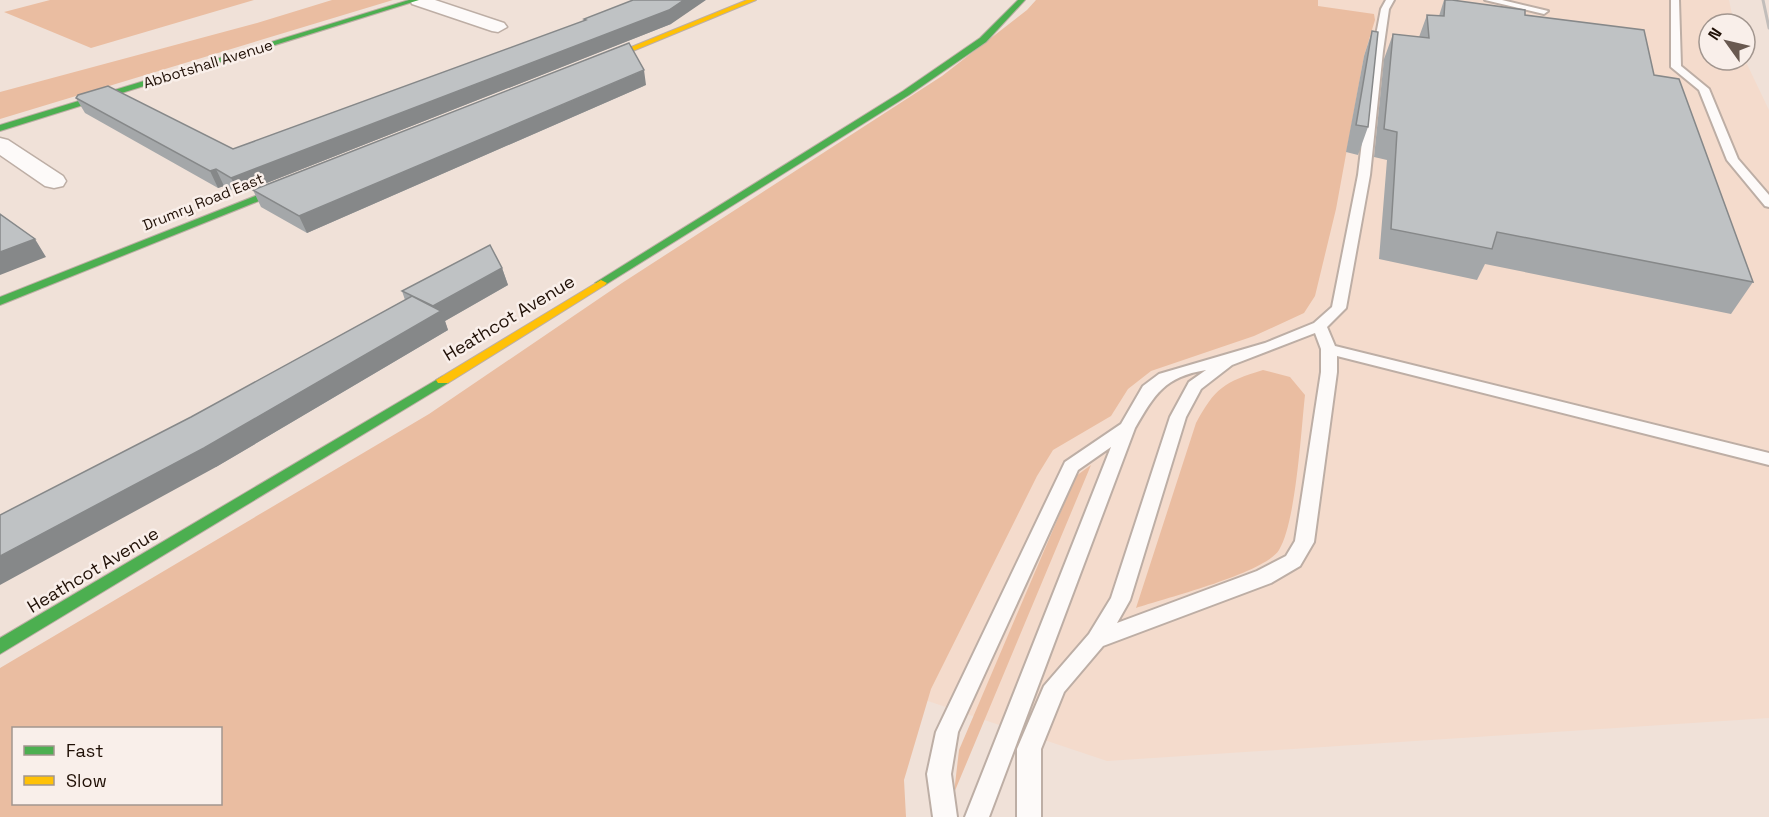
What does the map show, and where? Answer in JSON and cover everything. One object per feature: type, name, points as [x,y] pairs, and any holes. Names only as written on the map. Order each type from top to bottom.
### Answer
[{"type":"street","name":"Abbotshall Avenue","points":[[0,128],[417,0],[498,27]]},
{"type":"street","points":[[579,70],[753,0]]},
{"type":"street","name":"Heathcot Avenue","points":[[0,647],[530,327],[906,93],[983,40],[1022,0]]},
{"type":"street","points":[[0,145],[54,181]]},
{"type":"street","name":"Drumry Road East","points":[[0,301],[313,176]]},
{"type":"lane","points":[[977,817],[1127,428],[1149,390],[1165,378],[1194,367],[1228,361],[1319,326],[1339,308],[1364,175],[1385,9],[1390,0]]},
{"type":"lane","points":[[1489,0],[1544,11]]},
{"type":"lane","points":[[1675,0],[1676,67],[1704,88],[1733,160],[1769,203]]},
{"type":"lane","points":[[1096,640],[1264,577],[1293,561],[1304,542],[1329,372],[1329,349],[1319,326]]},
{"type":"lane","points":[[1329,349],[1769,459]]},
{"type":"lane","points":[[1029,817],[1029,749],[1056,686],[1096,640],[1120,600],[1178,417],[1195,386],[1228,361]]},
{"type":"lane","points":[[945,817],[938,783],[939,758],[947,732],[1071,466],[1127,428]]},
{"type":"shaded area","points":[[50,0],[254,0],[91,48],[4,12]]},
{"type":"shaded area","points":[[332,0],[393,0],[0,119],[0,92],[257,23]]},
{"type":"shaded area","points":[[1036,0],[1318,0],[1318,6],[1374,14],[1375,20],[1364,56],[1336,209],[1315,296],[1304,313],[1254,336],[1151,371],[1128,389],[1111,416],[1053,450],[1037,476],[931,689],[904,780],[906,817],[0,817],[0,668],[429,414],[622,283],[942,76],[1027,10]]},
{"type":"shaded area","points":[[1281,0],[1729,0],[1732,12],[1697,12],[1697,72],[1751,72],[1769,110],[1769,718],[1107,761],[922,699]]},
{"type":"shaded area","points":[[1263,370],[1290,377],[1305,395],[1294,498],[1285,537],[1279,550],[1270,559],[1236,576],[1136,608],[1196,423],[1209,402],[1222,388],[1239,378]]},
{"type":"shaded area","points":[[1091,465],[954,793],[959,750],[1076,476]]},
{"type":"building","points":[[633,0],[684,0],[669,10],[231,178],[216,169],[210,171],[76,98],[78,95],[108,86],[233,149],[586,20],[584,19]]},
{"type":"building","points":[[1445,0],[1525,10],[1525,15],[1644,30],[1654,75],[1679,79],[1753,282],[1497,232],[1492,249],[1391,229],[1397,132],[1384,129],[1393,34],[1429,38],[1427,15],[1444,16]]},
{"type":"building","points":[[1372,31],[1378,32],[1368,127],[1356,125]]},
{"type":"building","points":[[629,43],[644,70],[299,216],[253,190]]},
{"type":"building","points":[[0,214],[35,239],[0,252]]},
{"type":"building","points":[[490,245],[502,268],[433,306],[402,291]]},
{"type":"building","points":[[412,296],[441,311],[204,448],[0,556],[0,515],[191,417]]},
{"type":"railway","points":[[1763,0],[1769,28]]},
{"type":"traffic: fast","points":[[0,128],[416,0]]},
{"type":"traffic: fast","points":[[601,283],[906,93],[983,40],[1022,0]]},
{"type":"traffic: fast","points":[[0,301],[298,182]]},
{"type":"traffic: fast","points":[[0,647],[443,380]]},
{"type":"traffic: slow","points":[[591,65],[753,0]]},
{"type":"traffic: slow","points":[[443,380],[601,283]]}]
